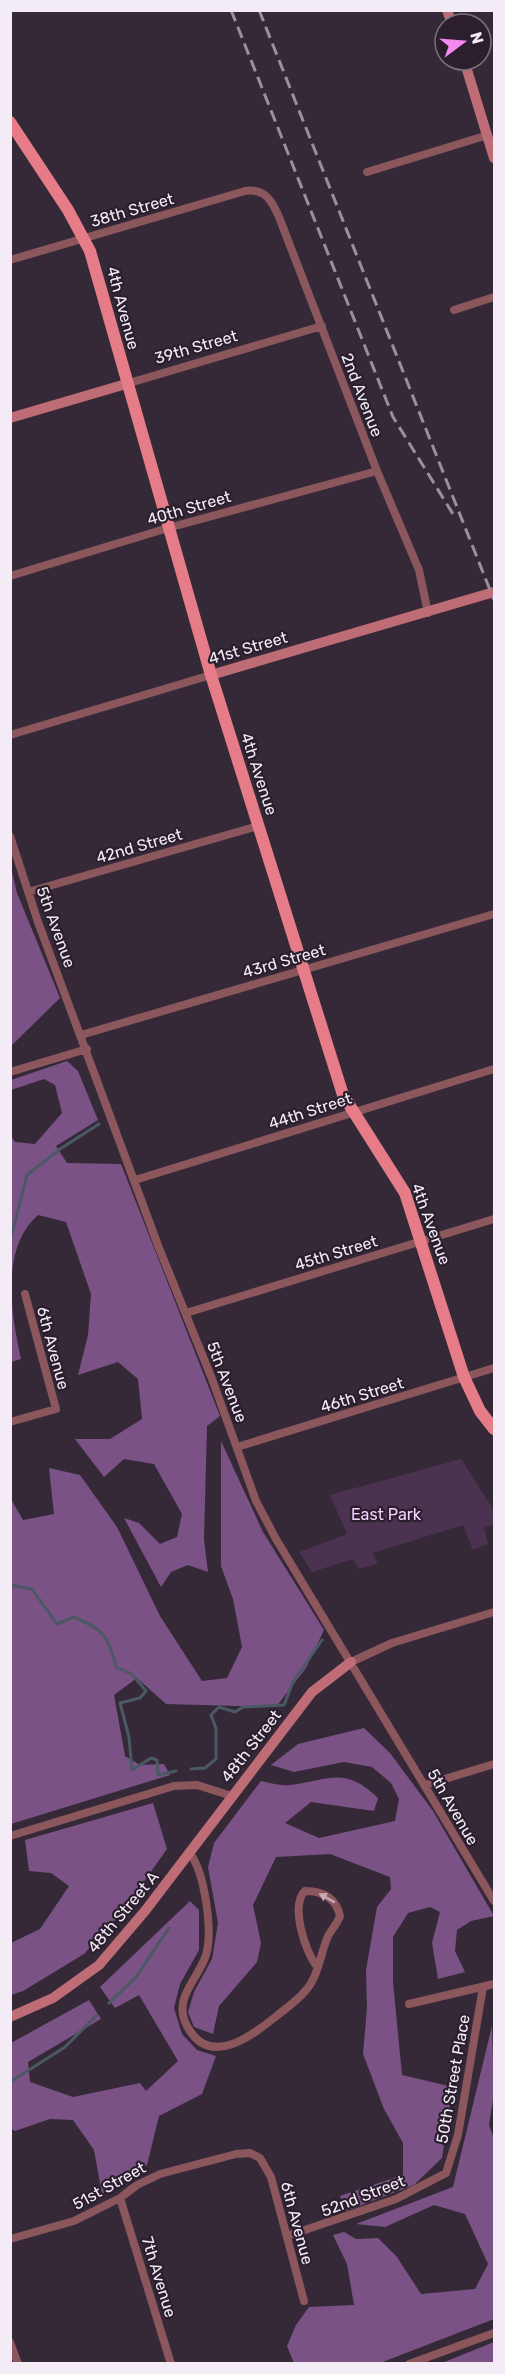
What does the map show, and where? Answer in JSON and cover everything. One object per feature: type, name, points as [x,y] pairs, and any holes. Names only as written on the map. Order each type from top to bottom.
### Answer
[{"type":"main road","name":"4th Avenue","points":[[10,122],[68,210],[90,251],[126,384],[211,675],[343,1095],[352,1113],[405,1193],[464,1377],[480,1411],[495,1429]]},
{"type":"street","points":[[468,72],[495,158]]},
{"type":"street","points":[[367,172],[488,135]]},
{"type":"street","name":"38th Street","points":[[10,260],[245,191],[262,192]]},
{"type":"street","name":"2nd Avenue","points":[[262,192],[275,206],[377,471],[419,570],[428,613]]},
{"type":"street","points":[[454,310],[495,297]]},
{"type":"street","name":"39th Street","points":[[10,418],[322,326]]},
{"type":"street","name":"40th Street","points":[[10,576],[168,528],[377,471]]},
{"type":"street","name":"41st Street","points":[[10,735],[495,592]]},
{"type":"street","name":"42nd Street","points":[[28,891],[258,826]]},
{"type":"street","name":"5th Avenue","points":[[10,836],[28,891],[135,1180],[265,1520],[495,1901]]},
{"type":"street","name":"43rd Street","points":[[81,1035],[495,914]]},
{"type":"street","points":[[10,1072],[87,1049]]},
{"type":"street","name":"44th Street","points":[[135,1180],[495,1069]]},
{"type":"street","name":"45th Street","points":[[186,1313],[495,1219]]},
{"type":"street","name":"6th Avenue","points":[[10,1422],[56,1409],[25,1294]]},
{"type":"street","name":"46th Street","points":[[237,1447],[495,1368]]},
{"type":"street","name":"48th Street","points":[[10,1836],[174,1786],[197,1785],[232,1796],[312,1692],[351,1662],[393,1643],[495,1611]]},
{"type":"street","points":[[425,1785],[495,1764]]},
{"type":"street","name":"48th Street A","points":[[10,2017],[53,1998],[99,1965],[190,1853],[232,1796]]},
{"type":"street","points":[[190,1853],[202,1885],[208,1922],[206,1954],[191,1980],[183,2007],[186,2025],[199,2042],[230,2046],[250,2036],[307,1990],[316,1965],[340,1916],[336,1903],[330,1897],[304,1891],[300,1896],[298,1913],[316,1965]]},
{"type":"street","points":[[409,2004],[495,1984]]},
{"type":"street","name":"50th Street Place","points":[[446,2173],[458,2135],[483,1987]]},
{"type":"street","name":"51st Street","points":[[10,2239],[74,2221],[120,2198],[137,2185],[160,2174],[236,2154],[256,2156]]},
{"type":"street","name":"6th Avenue","points":[[256,2156],[264,2163],[271,2177],[304,2301]]},
{"type":"street","name":"52nd Street","points":[[287,2236],[396,2199],[446,2173]]},
{"type":"street","name":"7th Avenue","points":[[120,2198],[171,2364]]},
{"type":"street","points":[[409,2364],[495,2333]]},
{"type":"street","points":[[10,2342],[18,2364]]},
{"type":"green space","name":"East Park","points":[[461,1459],[494,1511],[494,1524],[484,1528],[488,1544],[473,1550],[463,1525],[373,1553],[378,1564],[359,1569],[353,1559],[312,1572],[299,1552],[347,1534],[330,1495]]},
{"type":"shaded area","points":[[11,868],[17,893],[60,998],[11,1046]]},
{"type":"shaded area","points":[[67,1061],[78,1071],[98,1120],[56,1146],[67,1163],[121,1164],[220,1416],[207,1426],[204,1540],[208,1572],[188,1565],[171,1572],[161,1587],[124,1518],[139,1523],[160,1544],[177,1537],[182,1514],[154,1464],[124,1459],[104,1477],[75,1439],[110,1439],[142,1419],[138,1379],[118,1362],[78,1375],[88,1335],[91,1294],[66,1222],[38,1215],[26,1229],[18,1245],[13,1263],[12,1302],[21,1359],[11,1362],[11,1136],[15,1142],[35,1144],[62,1113],[55,1085],[44,1079],[11,1090],[11,1080]]},
{"type":"shaded area","points":[[221,1441],[263,1532],[324,1630],[306,1668],[276,1707],[166,1704],[137,1678],[114,1695],[125,1756],[140,1765],[164,1764],[170,1775],[11,1824],[11,1499],[23,1520],[54,1514],[49,1468],[80,1475],[117,1527],[160,1616],[202,1681],[227,1678],[242,1647],[233,1599],[221,1566]]},
{"type":"shaded area","points":[[364,1728],[390,1753],[433,1811],[494,1916],[471,1921],[457,1930],[455,1951],[465,1972],[438,1979],[432,1943],[440,1912],[430,1907],[408,1913],[393,1937],[393,1982],[402,2075],[453,2087],[442,2158],[414,2185],[346,2211],[340,2196],[403,2175],[403,2143],[384,2109],[363,2054],[367,2008],[366,1970],[377,1907],[391,1889],[390,1877],[330,1854],[276,1857],[253,1905],[261,1943],[257,1962],[219,2006],[213,2034],[194,2027],[188,2012],[194,1992],[212,1959],[218,1923],[208,1867],[214,1843],[261,1781],[287,1785],[326,1778],[346,1779],[356,1782],[378,1798],[374,1811],[311,1802],[285,1823],[319,1838],[395,1821],[399,1799],[391,1783],[372,1767],[344,1762],[294,1772],[271,1765],[298,1744]]},
{"type":"shaded area","points":[[153,1803],[167,1849],[123,1911],[84,1954],[23,1991],[11,1995],[11,1943],[40,1929],[69,1886],[51,1873],[29,1871],[25,1840]]},
{"type":"shaded area","points":[[190,1901],[199,1910],[199,1950],[180,1984],[174,2008],[182,2034],[197,2050],[216,2056],[202,2094],[159,2116],[147,2165],[102,2194],[94,2150],[73,2120],[50,2119],[15,2131],[11,2129],[11,2043],[89,2000],[101,2019],[28,2062],[30,2082],[73,2097],[140,2083],[146,2091],[178,2061],[139,1995],[115,2008],[100,1987]]},
{"type":"shaded area","points":[[492,2026],[494,2093],[489,2125],[494,2139],[494,2319],[380,2363],[294,2363],[287,2346],[296,2325],[309,2307],[354,2305],[347,2264],[333,2235],[344,2232],[356,2239],[378,2238],[397,2257],[421,2294],[475,2289],[488,2264],[465,2214],[434,2205],[385,2227],[356,2224],[453,2187]]},
{"type":"shaded area","points":[[494,2342],[494,2363],[442,2363]]},
{"type":"waterway","points":[[10,1241],[27,1175],[60,1149],[99,1124]]},
{"type":"waterway","points":[[10,1585],[32,1589],[57,1624],[74,1617],[92,1626],[103,1635],[116,1667],[132,1674],[146,1691],[140,1698],[120,1703],[129,1737],[132,1770],[151,1758],[157,1760],[158,1775],[176,1771]]},
{"type":"waterway","points":[[191,1769],[205,1768],[216,1759],[216,1728],[211,1715],[219,1707],[235,1712],[243,1707],[284,1705],[293,1682],[322,1640]]},
{"type":"waterway","points":[[109,2003],[136,1977],[169,1928]]},
{"type":"waterway","points":[[10,2082],[65,2047],[97,2015]]},
{"type":"railway","points":[[231,10],[393,417],[453,514]]},
{"type":"railway","points":[[259,10],[494,600]]}]
